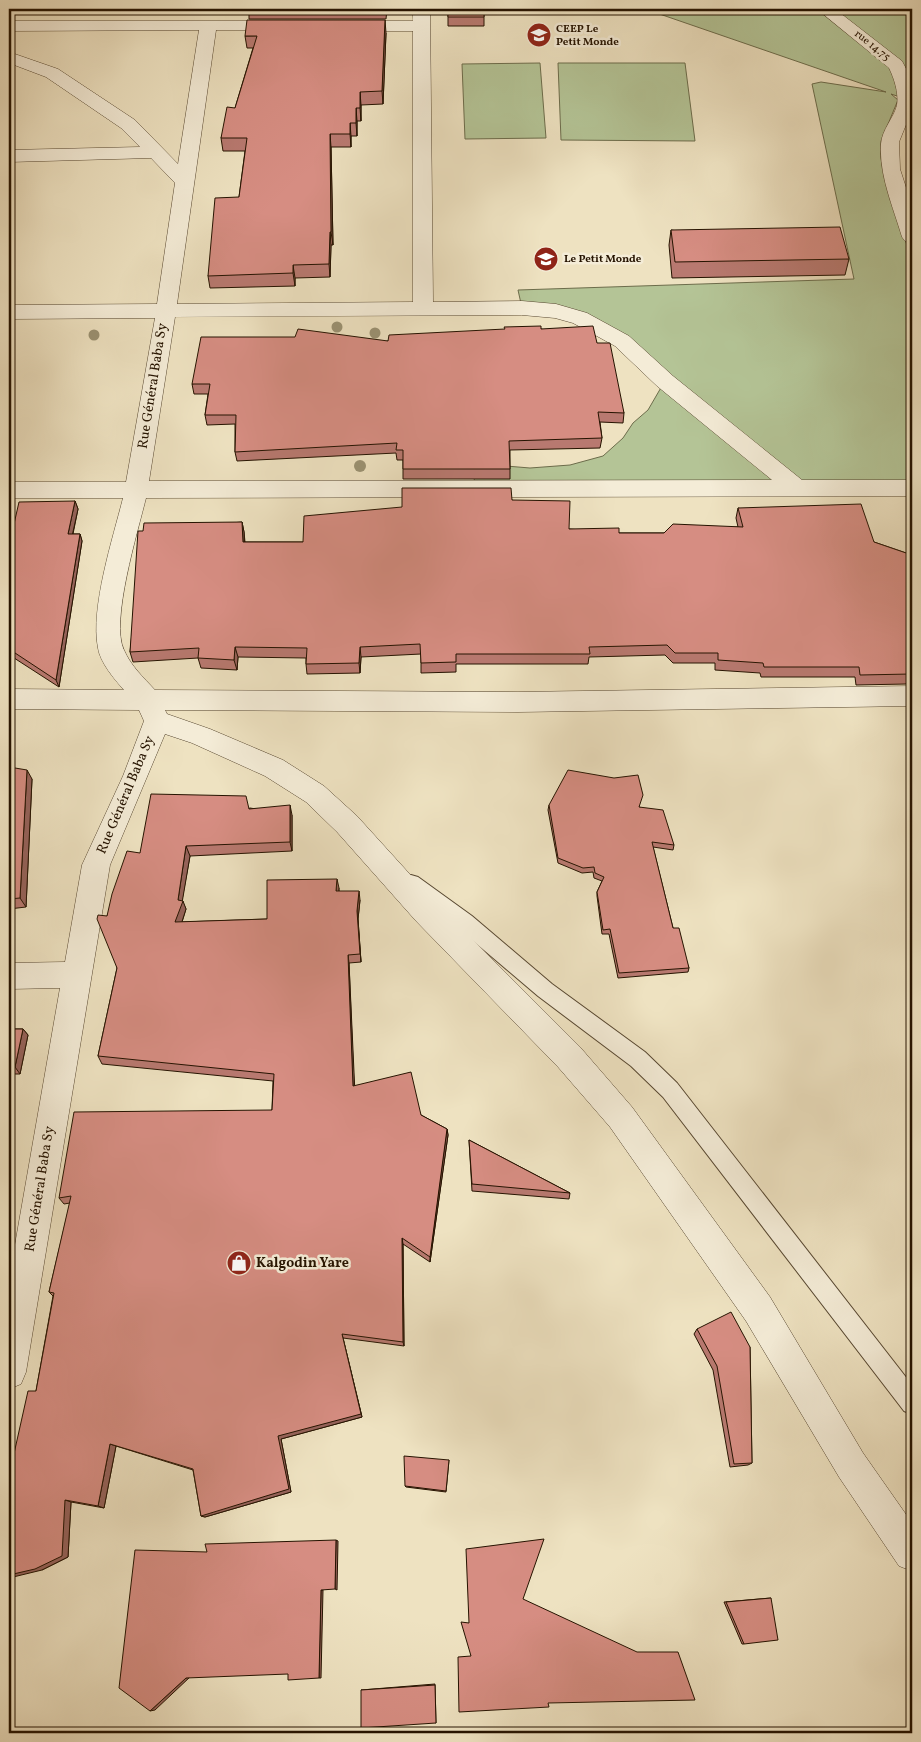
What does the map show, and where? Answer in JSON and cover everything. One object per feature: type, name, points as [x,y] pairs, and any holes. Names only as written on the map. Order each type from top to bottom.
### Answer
[{"type":"street","name":"rue 14.75","points":[[825,9],[896,65],[904,82],[909,107],[896,123],[890,142],[891,169],[912,237]]},
{"type":"street","points":[[333,26],[421,18],[423,308]]},
{"type":"street","name":"Rue Général Baba Sy","points":[[9,1372],[96,865],[112,826],[135,782],[152,709],[123,672],[110,649],[108,613],[136,490],[166,311],[208,25]]},
{"type":"street","points":[[9,26],[295,25]]},
{"type":"street","points":[[9,57],[52,74],[128,124],[184,181]]},
{"type":"street","points":[[9,156],[157,152]]},
{"type":"street","points":[[9,312],[423,308],[522,308],[556,311],[580,318],[622,341],[665,381],[798,488]]},
{"type":"street","points":[[9,490],[912,488]]},
{"type":"street","points":[[9,699],[152,709],[241,701],[527,702],[912,696]]},
{"type":"street","points":[[152,709],[209,739],[266,764],[307,788],[347,824],[426,912],[569,1057],[621,1117],[758,1310],[851,1465],[912,1553]]},
{"type":"street","points":[[9,976],[76,974]]},
{"type":"lane","points":[[376,857],[465,922],[545,990],[638,1059],[670,1090],[912,1403]]},
{"type":"green space","points":[[645,9],[912,9],[912,101],[891,94],[898,100],[881,141],[881,158],[885,180],[912,260],[912,485],[478,487],[474,479],[477,469],[506,466],[530,468],[570,465],[603,456],[623,438],[633,423],[648,410],[666,379],[615,334],[522,308],[518,290],[854,279],[812,84],[821,82],[886,92]]},
{"type":"green space","points":[[540,63],[546,138],[465,139],[462,64]]},
{"type":"green space","points":[[558,63],[685,63],[695,141],[561,140]]},
{"type":"building","points":[[386,9],[386,10],[248,10]]},
{"type":"building","points":[[448,9],[484,9],[484,17],[448,17]]},
{"type":"building","points":[[247,20],[385,20],[382,91],[360,92],[360,108],[356,108],[356,123],[350,123],[350,134],[330,134],[331,232],[329,264],[293,265],[293,273],[208,276],[215,198],[239,197],[247,138],[221,138],[227,107],[235,108],[257,36],[245,36]]},
{"type":"building","points":[[840,227],[849,259],[675,262],[671,230]]},
{"type":"building","points":[[541,326],[541,329],[593,326],[597,343],[610,343],[624,413],[598,412],[602,438],[509,441],[510,469],[403,469],[403,450],[396,450],[397,443],[235,452],[236,415],[205,415],[210,384],[192,384],[201,337],[295,337],[298,329],[388,341],[389,335]]},
{"type":"building","points":[[402,488],[511,488],[512,500],[570,501],[569,529],[619,528],[619,533],[664,533],[673,524],[743,527],[738,508],[861,504],[874,542],[912,555],[912,654],[907,655],[911,674],[860,675],[859,667],[764,667],[763,663],[718,660],[718,653],[675,653],[667,645],[589,647],[590,654],[456,654],[456,662],[421,663],[420,644],[360,647],[359,663],[306,664],[307,648],[235,647],[234,660],[198,658],[199,648],[130,652],[138,531],[143,531],[144,523],[242,522],[243,542],[303,542],[304,516],[402,507]]},
{"type":"building","points":[[75,501],[68,534],[80,534],[56,680],[9,649],[9,524],[14,524],[19,502]]},
{"type":"building","points":[[9,767],[27,770],[20,898],[9,899]]},
{"type":"building","points":[[568,770],[614,778],[638,775],[643,795],[639,807],[663,810],[674,845],[652,842],[673,928],[679,928],[689,968],[619,973],[610,929],[603,930],[597,892],[604,877],[595,873],[594,867],[583,868],[558,858],[549,805]]},
{"type":"building","name":"Kalgodin Yare","points":[[151,794],[246,796],[249,809],[290,805],[290,842],[186,846],[178,900],[183,901],[175,922],[267,919],[267,880],[337,879],[336,891],[359,891],[357,911],[360,954],[348,955],[353,1086],[411,1072],[421,1115],[447,1129],[430,1257],[402,1238],[403,1342],[342,1334],[361,1414],[278,1436],[289,1489],[201,1516],[193,1469],[110,1444],[98,1506],[65,1500],[62,1556],[35,1569],[9,1575],[9,1476],[28,1391],[36,1391],[54,1293],[49,1292],[71,1196],[59,1198],[74,1112],[272,1110],[274,1074],[98,1056],[117,968],[97,919],[98,915],[107,916],[112,894],[127,851],[140,853]]},
{"type":"building","points":[[9,1029],[23,1029],[15,1067],[9,1067]]},
{"type":"building","points":[[469,1140],[570,1193],[472,1184]]},
{"type":"building","points":[[731,1312],[750,1347],[752,1463],[734,1464],[717,1366],[697,1329]]},
{"type":"building","points":[[404,1456],[449,1460],[446,1491],[405,1486]]},
{"type":"building","points":[[544,1539],[523,1599],[637,1652],[678,1652],[695,1700],[548,1703],[549,1707],[459,1712],[458,1657],[471,1656],[461,1622],[469,1623],[466,1549]]},
{"type":"building","points":[[336,1540],[335,1589],[321,1590],[319,1678],[288,1680],[288,1674],[186,1678],[150,1711],[119,1688],[135,1550],[207,1552],[205,1544]]},
{"type":"building","points":[[771,1598],[778,1640],[744,1644],[726,1602]]},
{"type":"building","points":[[435,1685],[436,1723],[361,1728],[361,1690]]},
{"type":"place","name":"CEEP Le Petit Monde","points":[[539,35]]},
{"type":"place","name":"Le Petit Monde","points":[[546,259]]},
{"type":"place","name":"Kalgodin Yare","points":[[239,1263]]}]
